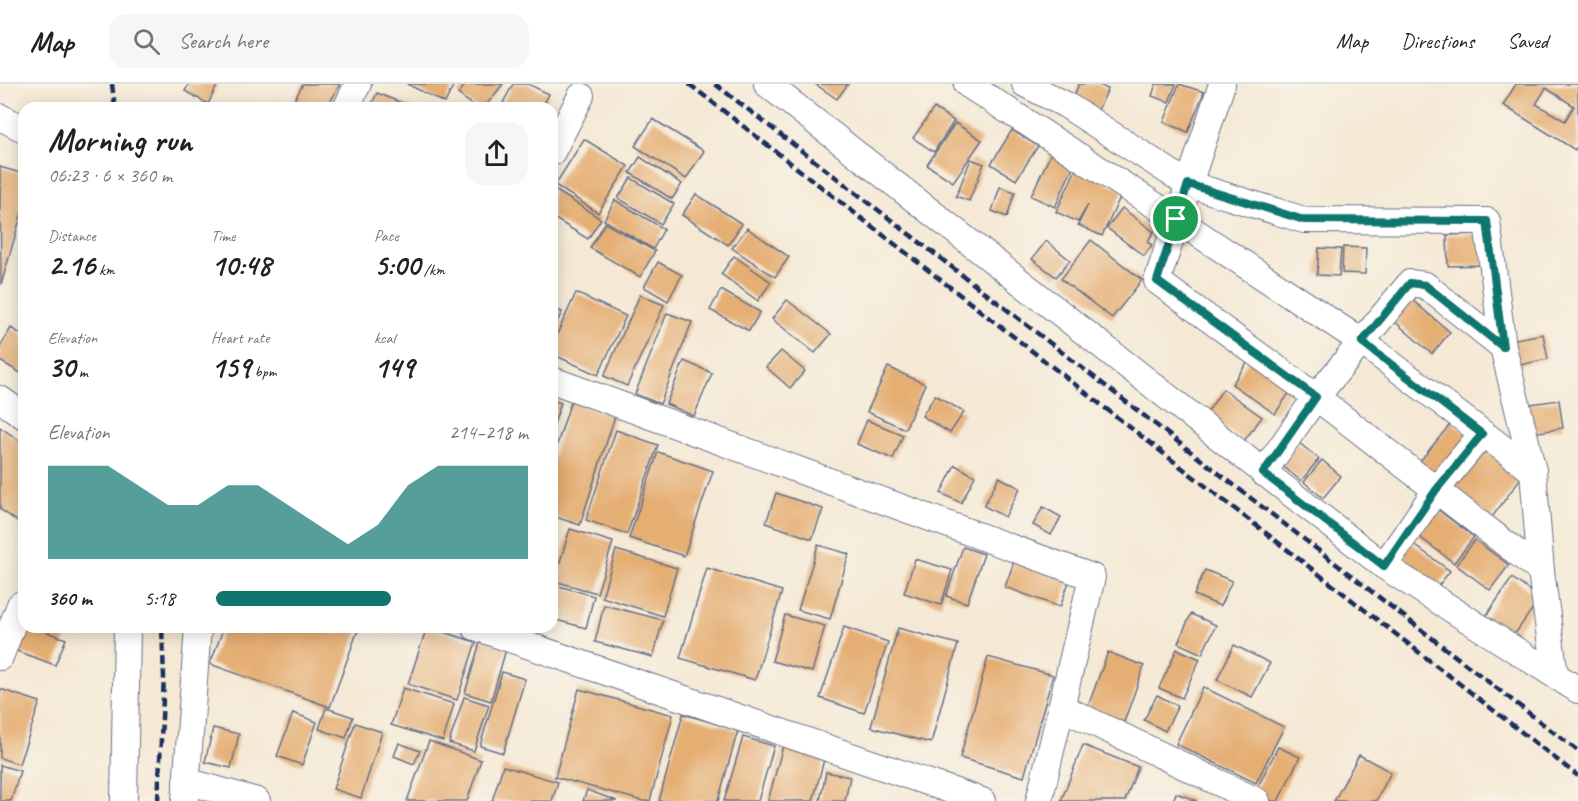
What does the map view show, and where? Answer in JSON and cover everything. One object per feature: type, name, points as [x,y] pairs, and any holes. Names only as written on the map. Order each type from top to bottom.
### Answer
[{"type":"street","points":[[349,102],[357,84]]},
{"type":"street","points":[[766,84],[1384,566],[1578,690]]},
{"type":"street","points":[[967,84],[1362,342],[1533,471]]},
{"type":"street","points":[[1026,84],[1068,94],[1188,184],[1304,220],[1487,221],[1503,347],[1533,471],[1541,571],[1555,675]]},
{"type":"street","points":[[1222,84],[1157,281],[1316,397],[1541,571]]},
{"type":"street","points":[[558,140],[581,96]]},
{"type":"street","points":[[0,117],[18,126]]},
{"type":"street","points":[[1263,473],[1316,397],[1410,283],[1425,285],[1503,347]]},
{"type":"street","points":[[558,382],[1092,577],[1039,801]]},
{"type":"street","points":[[0,399],[18,412]]},
{"type":"street","points":[[1384,566],[1436,490],[1482,434]]},
{"type":"street","points":[[0,657],[18,610]]},
{"type":"street","points":[[124,801],[128,633]]},
{"type":"street","points":[[198,633],[186,791],[257,801]]},
{"type":"street","points":[[492,633],[982,801]]},
{"type":"street","points":[[1061,707],[1257,801]]},
{"type":"building","points":[[189,84],[218,84],[209,102],[204,102],[185,91]]},
{"type":"building","points":[[303,84],[340,84],[330,102],[293,102]]},
{"type":"building","points":[[407,84],[454,84],[445,102]]},
{"type":"building","points":[[466,84],[503,84],[489,102],[469,102],[458,94]]},
{"type":"building","points":[[513,84],[528,84],[549,94],[545,102],[504,102]]},
{"type":"building","points":[[815,84],[848,84],[837,99]]},
{"type":"building","points":[[1079,84],[1097,84],[1108,89],[1098,110],[1073,98]]},
{"type":"building","points":[[1156,84],[1176,84],[1169,102],[1152,96]]},
{"type":"building","points":[[1179,84],[1204,92],[1188,132],[1164,122]]},
{"type":"building","points":[[1516,84],[1578,84],[1578,145],[1575,150],[1503,105]],"holes":[[[1546,88],[1574,106],[1565,121],[1536,104]]]},
{"type":"building","points":[[377,93],[399,102],[373,102]]},
{"type":"building","points":[[934,108],[954,121],[934,152],[913,138]]},
{"type":"building","points":[[653,119],[704,151],[686,179],[635,146]]},
{"type":"building","points":[[955,123],[982,140],[953,182],[927,165]]},
{"type":"building","points":[[1012,130],[1038,146],[1016,180],[991,164]]},
{"type":"building","points":[[584,139],[628,166],[598,213],[558,187],[558,180]]},
{"type":"building","points":[[1052,151],[1075,162],[1055,207],[1031,196]]},
{"type":"building","points":[[640,157],[682,184],[672,199],[630,173]]},
{"type":"building","points":[[971,159],[984,164],[969,201],[956,196]]},
{"type":"building","points":[[0,167],[18,172],[18,226],[1,285]]},
{"type":"building","points":[[1077,167],[1123,191],[1102,236],[1078,225],[1088,205],[1078,222],[1056,212]]},
{"type":"building","points":[[631,178],[674,204],[661,224],[618,198]]},
{"type":"building","points":[[1000,187],[1015,192],[1007,217],[992,211]]},
{"type":"building","points":[[558,192],[601,219],[588,239],[558,221]]},
{"type":"building","points":[[696,194],[742,224],[728,245],[682,215]]},
{"type":"building","points":[[615,200],[664,229],[653,249],[604,220]]},
{"type":"building","points":[[1122,208],[1154,232],[1147,242],[1152,245],[1144,256],[1107,228]]},
{"type":"building","points":[[605,223],[655,251],[640,277],[590,248]]},
{"type":"building","points":[[747,228],[789,257],[775,277],[732,248]]},
{"type":"building","points":[[1483,234],[1485,265],[1448,266],[1447,235]]},
{"type":"building","points":[[1091,240],[1142,280],[1112,318],[1061,279]]},
{"type":"building","points":[[1046,241],[1070,260],[1056,277],[1032,259]]},
{"type":"building","points":[[1343,247],[1366,248],[1365,274],[1342,273]]},
{"type":"building","points":[[1319,248],[1341,249],[1339,276],[1317,275]]},
{"type":"building","points":[[734,256],[771,282],[758,301],[721,274]]},
{"type":"building","points":[[658,262],[682,275],[668,301],[644,287]]},
{"type":"building","points":[[721,290],[760,312],[749,331],[710,310]]},
{"type":"building","points":[[576,293],[626,316],[598,375],[558,357],[558,332]]},
{"type":"building","points":[[640,295],[664,305],[627,386],[604,376]]},
{"type":"building","points":[[1411,299],[1450,332],[1432,354],[1393,320]]},
{"type":"building","points":[[787,300],[831,334],[815,353],[772,319]]},
{"type":"building","points":[[667,313],[692,322],[660,404],[635,394]]},
{"type":"building","points":[[11,328],[18,332],[18,372],[0,361],[0,347]]},
{"type":"building","points":[[1543,334],[1548,359],[1515,366],[1510,340]]},
{"type":"building","points":[[781,351],[805,371],[790,388],[766,367]]},
{"type":"building","points":[[1250,359],[1292,389],[1275,414],[1232,384]]},
{"type":"building","points":[[684,361],[712,373],[694,416],[666,404]]},
{"type":"building","points":[[888,367],[925,384],[905,429],[867,412]]},
{"type":"building","points":[[1223,389],[1262,417],[1244,441],[1206,414]]},
{"type":"building","points":[[935,395],[964,412],[950,433],[922,416]]},
{"type":"building","points":[[1559,400],[1563,428],[1528,434],[1524,405]]},
{"type":"building","points":[[571,401],[615,416],[580,525],[558,518],[558,441]]},
{"type":"building","points":[[867,420],[903,435],[893,459],[857,444]]},
{"type":"building","points":[[1452,422],[1471,437],[1436,480],[1417,465]]},
{"type":"building","points":[[0,427],[18,440],[18,522],[0,509]]},
{"type":"building","points":[[616,430],[658,445],[627,534],[586,520]]},
{"type":"building","points":[[1298,442],[1319,459],[1301,481],[1280,464]]},
{"type":"building","points":[[1483,445],[1523,475],[1490,520],[1450,489]]},
{"type":"building","points":[[658,452],[713,471],[684,556],[629,538]]},
{"type":"building","points":[[1322,460],[1341,476],[1323,498],[1304,482]]},
{"type":"building","points":[[955,465],[975,476],[961,503],[941,493]]},
{"type":"building","points":[[999,477],[1020,488],[1005,517],[984,506]]},
{"type":"building","points":[[776,493],[823,509],[812,539],[766,523]]},
{"type":"building","points":[[1043,507],[1061,517],[1051,535],[1033,525]]},
{"type":"building","points":[[1437,509],[1474,537],[1454,563],[1417,535]]},
{"type":"building","points":[[570,529],[613,542],[597,593],[558,582],[558,568]]},
{"type":"building","points":[[1475,540],[1509,565],[1490,590],[1456,565]]},
{"type":"building","points":[[1409,541],[1450,571],[1432,594],[1392,563]]},
{"type":"building","points":[[818,545],[849,554],[830,619],[798,610]]},
{"type":"building","points":[[963,547],[984,554],[967,603],[946,596]]},
{"type":"building","points":[[616,550],[677,568],[663,616],[602,597]]},
{"type":"building","points":[[915,559],[952,570],[941,605],[904,593]]},
{"type":"building","points":[[1015,559],[1070,579],[1060,607],[1005,587]]},
{"type":"building","points":[[707,568],[782,591],[755,680],[680,658]]},
{"type":"building","points":[[1205,570],[1232,581],[1220,606],[1194,595]]},
{"type":"building","points":[[1512,578],[1540,598],[1510,641],[1482,622]]},
{"type":"building","points":[[558,586],[594,596],[586,628],[558,621]]},
{"type":"building","points":[[604,605],[663,620],[653,657],[595,642]]},
{"type":"building","points":[[1191,614],[1216,625],[1202,654],[1178,643]]},
{"type":"building","points":[[785,615],[825,626],[812,672],[772,661]]},
{"type":"building","points":[[844,627],[888,642],[864,713],[820,698]]},
{"type":"building","points":[[898,628],[958,644],[931,743],[871,727]]},
{"type":"building","points":[[21,633],[50,633],[66,639],[55,665],[14,650]]},
{"type":"building","points":[[222,633],[357,633],[330,707],[210,664]]},
{"type":"building","points":[[425,633],[447,633],[476,642],[457,700],[408,684]]},
{"type":"building","points":[[481,639],[507,646],[491,701],[465,693]]},
{"type":"building","points":[[1234,645],[1270,663],[1252,697],[1217,680]]},
{"type":"building","points":[[1177,649],[1200,659],[1182,698],[1159,688]]},
{"type":"building","points":[[1108,652],[1144,666],[1124,722],[1087,709]]},
{"type":"building","points":[[988,657],[1053,675],[1024,777],[960,758]]},
{"type":"building","points":[[502,672],[525,679],[503,753],[480,746]]},
{"type":"building","points":[[1203,687],[1284,727],[1256,783],[1176,744]]},
{"type":"building","points":[[403,688],[454,704],[443,741],[391,725]]},
{"type":"building","points":[[0,689],[40,702],[19,764],[0,758]]},
{"type":"building","points":[[579,689],[673,715],[650,801],[555,777]]},
{"type":"building","points":[[1157,695],[1178,706],[1165,731],[1144,720]]},
{"type":"building","points":[[464,697],[489,705],[474,751],[449,743]]},
{"type":"building","points":[[326,708],[353,717],[346,738],[319,729]]},
{"type":"building","points":[[293,713],[317,722],[302,765],[277,756]]},
{"type":"building","points":[[683,714],[738,730],[718,801],[659,801]]},
{"type":"building","points":[[355,723],[382,732],[361,798],[333,789]]},
{"type":"building","points":[[213,728],[239,734],[231,768],[205,762]]},
{"type":"building","points":[[743,737],[774,746],[758,801],[724,801]]},
{"type":"building","points":[[429,741],[481,760],[467,801],[407,801]]},
{"type":"building","points":[[399,743],[420,751],[414,764],[394,756]]},
{"type":"building","points":[[1083,745],[1138,767],[1125,801],[1061,801]]},
{"type":"building","points":[[783,746],[825,756],[813,801],[768,801]]},
{"type":"building","points":[[1278,747],[1300,757],[1278,801],[1267,801],[1254,794]]},
{"type":"building","points":[[1359,755],[1391,772],[1376,801],[1334,801]]},
{"type":"building","points":[[0,765],[20,771],[11,801],[0,801]]},
{"type":"building","points":[[503,766],[558,782],[552,801],[492,801]]},
{"type":"building","points":[[826,772],[850,777],[845,801],[820,801]]},
{"type":"building","points":[[587,790],[617,801],[583,801]]},
{"type":"building","points":[[1176,793],[1197,801],[1173,801]]},
{"type":"railway","points":[[112,84],[114,102]]},
{"type":"railway","points":[[689,84],[1578,776]]},
{"type":"railway","points":[[715,84],[1578,751]]},
{"type":"railway","points":[[158,801],[164,677],[162,633]]},
{"type":"route","points":[[1188,184],[1304,220],[1487,221],[1503,347],[1425,285],[1410,283],[1362,342],[1482,434],[1436,490],[1384,566],[1263,473],[1316,397],[1157,281],[1176,219],[1188,184]]}]
